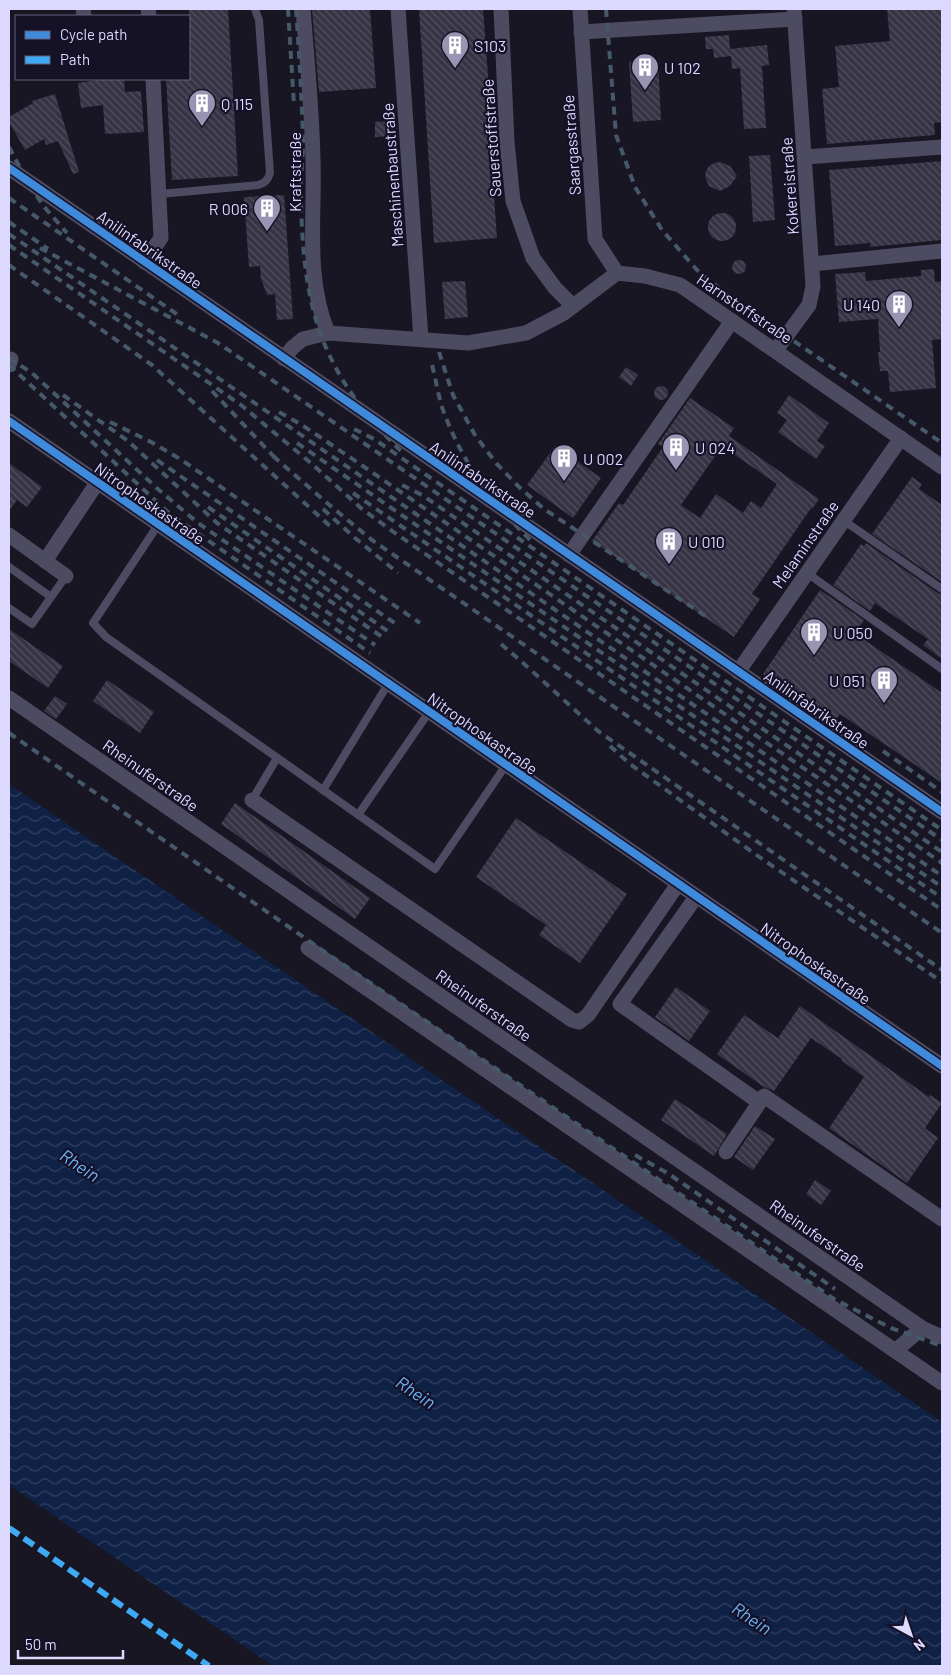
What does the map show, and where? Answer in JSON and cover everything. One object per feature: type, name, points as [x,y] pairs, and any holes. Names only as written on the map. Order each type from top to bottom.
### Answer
[{"type":"street","name":"Kraftstraße","points":[[303,9],[314,160],[311,240],[321,316],[328,333]]},
{"type":"street","name":"Maschinenbaustraße","points":[[398,9],[421,339]]},
{"type":"street","name":"Sauerstoffstraße","points":[[501,9],[507,142],[513,201],[533,258],[555,288],[574,306]]},
{"type":"street","name":"Saargasstraße","points":[[580,9],[595,239],[617,273]]},
{"type":"street","points":[[581,32],[795,14]]},
{"type":"street","name":"Kokereistraße","points":[[776,350],[809,305],[813,286],[795,14]]},
{"type":"street","points":[[144,262],[161,238],[153,80]]},
{"type":"street","points":[[804,157],[942,147]]},
{"type":"street","name":"Anilinfabrikstraße","points":[[9,168],[942,812]]},
{"type":"street","points":[[812,264],[942,251]]},
{"type":"street","points":[[284,359],[292,348],[303,339],[328,333],[468,343],[526,333],[564,313],[617,273]]},
{"type":"street","name":"Harnstoffstraße","points":[[617,273],[645,276],[680,285],[942,467]]},
{"type":"street","points":[[569,555],[732,321]]},
{"type":"street","name":"Nitrophoskastraße","points":[[9,422],[942,1066]]},
{"type":"street","name":"Melaminstraße","points":[[738,672],[901,438]]},
{"type":"street","points":[[45,561],[98,483]]},
{"type":"street","points":[[9,536],[66,576]]},
{"type":"street","name":"Rheinuferstraße","points":[[9,698],[922,1328],[942,1337]]},
{"type":"street","points":[[252,800],[572,1020],[579,1022],[588,1016],[678,884]]},
{"type":"street","points":[[620,1004],[696,897]]},
{"type":"street","points":[[308,948],[942,1383]]},
{"type":"street","points":[[604,993],[759,1102]]},
{"type":"street","points":[[726,1152],[764,1096],[942,1220]]},
{"type":"street","points":[[894,1351],[922,1328]]},
{"type":"lane","points":[[160,194],[258,185],[265,183],[269,178],[268,124],[261,38],[259,20],[255,9]]},
{"type":"lane","points":[[843,520],[942,589]]},
{"type":"lane","points":[[158,525],[93,623],[106,637],[435,869],[506,766]]},
{"type":"lane","points":[[9,567],[51,597]]},
{"type":"lane","points":[[807,573],[942,669]]},
{"type":"lane","points":[[9,608],[32,624],[66,576]]},
{"type":"lane","points":[[323,790],[388,684]]},
{"type":"lane","points":[[358,815],[429,712]]},
{"type":"lane","points":[[252,800],[277,758]]},
{"type":"water","name":"Rhein","points":[[9,784],[942,1422],[942,1666],[273,1666],[9,1485]]},
{"type":"building","name":"Q 115","points":[[189,9],[228,9],[238,176],[172,180],[166,80],[190,80]]},
{"type":"building","points":[[312,9],[370,9],[376,88],[319,92]]},
{"type":"building","points":[[419,9],[483,9],[492,129],[489,129],[497,238],[434,243]]},
{"type":"building","points":[[887,9],[942,9],[942,122],[934,123],[935,135],[827,144],[822,89],[839,87],[835,46],[890,41]]},
{"type":"building","points":[[729,35],[730,49],[767,45],[769,65],[762,66],[766,128],[744,129],[740,68],[732,69],[731,56],[714,58],[713,49],[706,49],[705,37]]},
{"type":"building","name":"U 102","points":[[658,60],[661,120],[633,122],[629,62]]},
{"type":"building","points":[[98,80],[124,80],[125,92],[141,91],[144,132],[105,134],[103,105],[81,108],[78,83]]},
{"type":"building","points":[[55,94],[79,172],[73,174],[58,141],[46,145],[44,139],[25,150],[9,122],[9,117],[33,103],[32,101]]},
{"type":"building","points":[[396,121],[397,136],[375,137],[375,122]]},
{"type":"building","points":[[770,155],[775,220],[753,222],[749,156]]},
{"type":"building","points":[[942,161],[942,240],[870,247],[870,243],[835,246],[829,170]]},
{"type":"building","points":[[720,162],[730,166],[737,176],[730,186],[720,191],[709,186],[705,176],[709,166]]},
{"type":"building","name":"R 006","points":[[284,195],[293,319],[277,320],[275,294],[267,295],[261,279],[260,266],[249,267],[244,197]]},
{"type":"building","points":[[722,213],[732,217],[736,227],[732,237],[722,241],[712,237],[708,227],[712,217]]},
{"type":"building","points":[[736,260],[742,260],[746,267],[742,274],[736,274],[732,270],[732,264]]},
{"type":"building","name":"U 140","points":[[934,269],[935,282],[942,281],[942,339],[932,340],[936,388],[890,392],[888,371],[880,371],[878,319],[839,322],[835,274],[865,272],[866,281],[921,276],[921,270]]},
{"type":"building","points":[[465,281],[468,317],[445,319],[442,282]]},
{"type":"building","points":[[626,367],[638,375],[631,386],[619,377]]},
{"type":"building","points":[[661,386],[666,388],[668,393],[666,398],[661,400],[656,398],[654,393],[656,388]]},
{"type":"building","points":[[789,395],[829,423],[817,441],[825,446],[816,459],[778,432],[787,420],[777,413]]},
{"type":"building","points":[[690,398],[734,428],[729,436],[819,499],[752,594],[760,599],[734,637],[592,541],[619,503],[623,505],[663,447],[658,444]],"holes":[[[722,446],[777,484],[761,508],[751,501],[743,513],[716,494],[700,518],[681,505]]]},
{"type":"building","name":"U 002","points":[[555,446],[601,478],[573,518],[527,485]]},
{"type":"building","points":[[9,463],[42,487],[27,507],[17,500],[9,511]]},
{"type":"building","points":[[912,477],[922,484],[919,489],[942,505],[942,582],[872,534]]},
{"type":"building","points":[[866,543],[942,595],[942,659],[923,645],[928,639],[875,603],[870,611],[833,585],[861,544],[864,546]]},
{"type":"building","name":"U 051","points":[[820,590],[864,620],[858,629],[869,637],[866,641],[942,693],[942,783],[840,714],[834,722],[763,674]]},
{"type":"building","points":[[9,629],[63,666],[48,688],[9,661]]},
{"type":"building","points":[[107,680],[154,712],[140,733],[93,701]]},
{"type":"building","points":[[55,696],[67,704],[56,719],[44,711]]},
{"type":"building","points":[[235,803],[370,898],[355,919],[221,824]]},
{"type":"building","points":[[516,818],[627,894],[580,963],[539,935],[546,925],[476,877]]},
{"type":"building","points":[[676,987],[710,1011],[689,1041],[655,1017]]},
{"type":"building","points":[[800,1006],[929,1097],[930,1095],[942,1103],[925,1128],[938,1138],[907,1183],[829,1128],[864,1077],[842,1059],[811,1038],[774,1091],[764,1087],[717,1054],[744,1015],[778,1038]]},
{"type":"building","points":[[675,1099],[727,1134],[714,1156],[661,1120]]},
{"type":"building","points":[[755,1126],[775,1139],[753,1170],[734,1157]]},
{"type":"building","points":[[815,1180],[831,1191],[821,1205],[806,1194]]},
{"type":"railway","points":[[288,9],[294,105]]},
{"type":"railway","points":[[296,9],[303,142],[302,218],[304,257],[310,296],[328,352],[343,380],[370,418],[402,452]]},
{"type":"railway","points":[[606,9],[616,135],[635,187],[662,230],[697,270],[730,297],[942,443]]},
{"type":"railway","points":[[9,147],[31,188],[67,233]]},
{"type":"railway","points":[[9,198],[181,317]]},
{"type":"railway","points":[[9,222],[48,249]]},
{"type":"railway","points":[[9,234],[942,876]]},
{"type":"railway","points":[[9,245],[241,405],[312,464],[362,509],[395,533],[942,910]]},
{"type":"railway","points":[[40,248],[218,343],[942,840]]},
{"type":"railway","points":[[9,265],[152,365],[330,526]]},
{"type":"railway","points":[[439,352],[453,395],[475,435],[496,463],[519,487],[544,509],[710,619]]},
{"type":"railway","points":[[9,358],[32,373],[159,490],[198,523],[375,645]]},
{"type":"railway","points":[[9,365],[170,514],[370,653]]},
{"type":"railway","points":[[432,365],[443,410],[459,447],[490,495],[530,540]]},
{"type":"railway","points":[[212,391],[277,460]]},
{"type":"railway","points":[[63,395],[128,441],[217,523],[385,639]]},
{"type":"railway","points":[[279,412],[357,462],[942,863]]},
{"type":"railway","points":[[110,422],[180,459],[420,623]]},
{"type":"railway","points":[[354,429],[374,439],[942,830]]},
{"type":"railway","points":[[297,443],[942,887]]},
{"type":"railway","points":[[273,456],[372,540],[942,933]]},
{"type":"railway","points":[[157,460],[396,624]]},
{"type":"railway","points":[[402,485],[422,495],[942,852]]},
{"type":"railway","points":[[353,493],[942,898]]},
{"type":"railway","points":[[208,507],[389,632]]},
{"type":"railway","points":[[323,509],[398,573]]},
{"type":"railway","points":[[501,644],[598,731],[942,970]]},
{"type":"railway","points":[[9,733],[335,959],[834,1299],[891,1328],[942,1346]]},
{"type":"railway","points":[[610,746],[630,764],[755,854],[942,982]]},
{"type":"railway","points":[[883,751],[942,792]]},
{"type":"railway","points":[[635,1155],[669,1174],[835,1289]]},
{"type":"marked path","points":[[9,1528],[209,1666]]},
{"type":"cycle path","points":[[9,168],[942,812]]},
{"type":"cycle path","points":[[9,421],[942,1066]]},
{"type":"place","name":"S103","points":[[455,69]]},
{"type":"place","name":"U 102","points":[[645,91]]},
{"type":"place","name":"Q 115","points":[[202,127]]},
{"type":"place","name":"R 006","points":[[267,232]]},
{"type":"place","name":"U 140","points":[[899,328]]},
{"type":"place","name":"U 024","points":[[676,471]]},
{"type":"place","name":"U 002","points":[[564,482]]},
{"type":"place","name":"U 010","points":[[669,565]]},
{"type":"place","name":"U 050","points":[[814,656]]},
{"type":"place","name":"U 051","points":[[884,704]]}]
